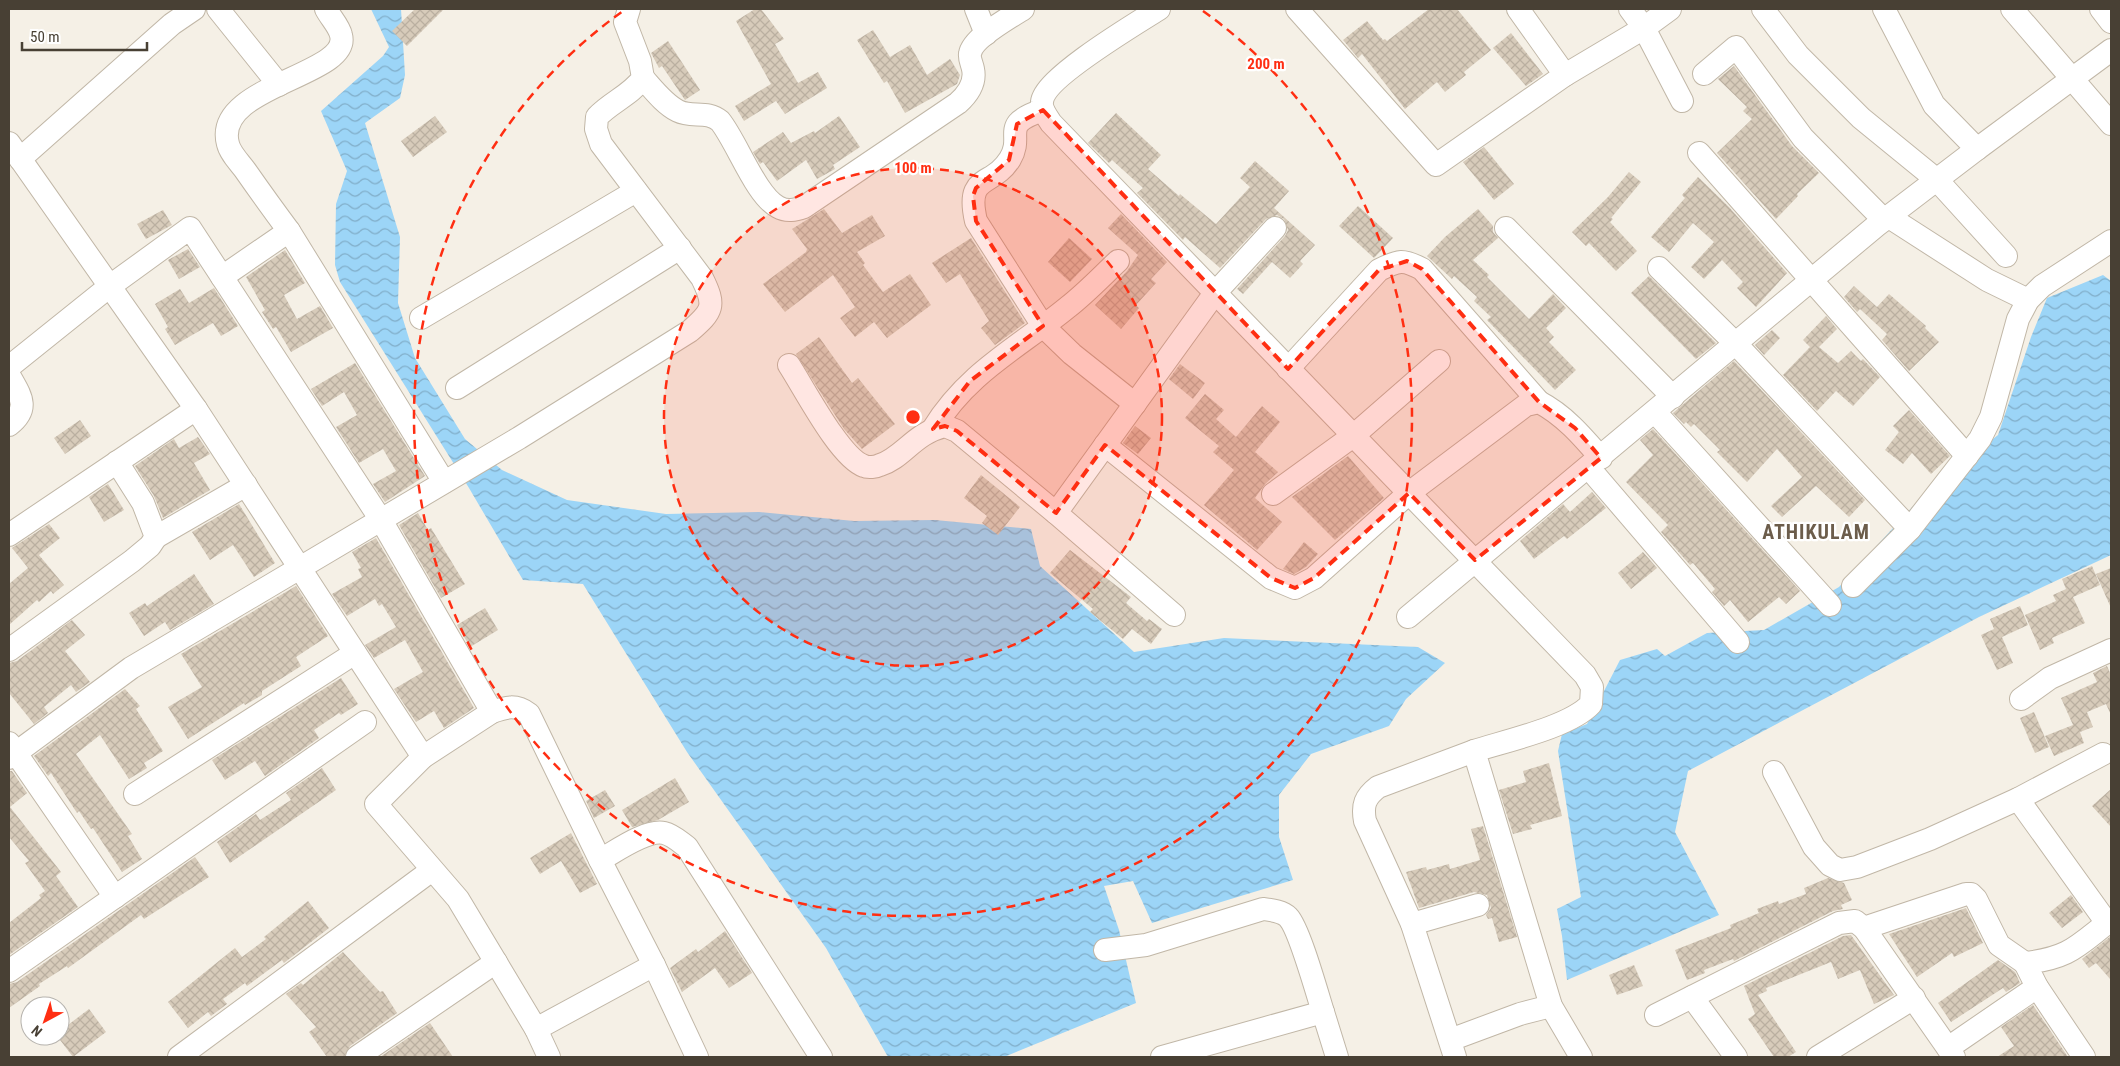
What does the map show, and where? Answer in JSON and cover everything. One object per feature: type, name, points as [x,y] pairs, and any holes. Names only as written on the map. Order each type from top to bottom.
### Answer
[{"type":"street","points":[[194,9],[172,24],[14,151],[196,409],[423,757]]},
{"type":"street","points":[[218,9],[279,85]]},
{"type":"street","points":[[326,9],[341,35],[338,49],[334,56],[252,99],[237,111],[227,125],[228,147],[289,232],[444,482]]},
{"type":"street","points":[[630,9],[625,22],[640,60],[643,78],[678,111],[712,116],[720,121],[762,192],[779,208],[790,211],[804,207],[958,103],[967,94],[973,82],[974,72],[970,54],[975,44],[986,34],[1023,9]]},
{"type":"street","points":[[976,9],[986,34]]},
{"type":"street","points":[[1159,9],[1056,80],[1046,90],[1042,101],[1043,110],[1051,123],[1475,560],[1585,675],[1592,687],[1591,704],[1585,711],[1566,721],[1474,751],[1378,787],[1366,798],[1363,807],[1365,821],[1412,924],[1452,1049],[1520,1014],[1551,1006]]},
{"type":"street","points":[[1297,9],[1436,165],[1565,75],[1644,28],[1670,9]]},
{"type":"street","points":[[1518,9],[1565,75]]},
{"type":"street","points":[[1630,9],[1644,28],[1682,101]]},
{"type":"street","points":[[1763,9],[1798,55],[1861,118],[1937,180],[2006,256]]},
{"type":"street","points":[[1884,9],[1934,105],[1977,149]]},
{"type":"street","points":[[2012,9],[2111,124]]},
{"type":"street","points":[[2101,9],[2111,22]]},
{"type":"street","points":[[1704,74],[1736,48],[1803,138],[1886,218],[1987,280],[2028,300]]},
{"type":"street","points":[[1408,617],[1595,463],[1886,218],[2111,50]]},
{"type":"street","points":[[114,897],[11,751],[131,668],[381,520],[682,336],[705,318],[712,308],[711,295],[702,278],[601,144],[596,129],[597,117],[606,107],[637,87],[643,78]]},
{"type":"street","points":[[1043,110],[1029,114],[1017,124],[1013,133],[1013,152],[1009,160],[976,188],[973,196],[976,220],[1042,326],[1072,354],[1135,404]]},
{"type":"street","points":[[1699,153],[1967,456]]},
{"type":"street","points":[[421,318],[636,191]]},
{"type":"street","points":[[9,366],[110,286],[190,228],[381,520],[492,712]]},
{"type":"street","points":[[1056,513],[1216,293],[1275,228]]},
{"type":"street","points":[[1506,228],[1673,397]]},
{"type":"street","points":[[222,277],[289,232]]},
{"type":"street","points":[[1853,586],[1910,529],[1980,439],[1991,417],[2018,319],[2028,300],[2042,286],[2111,241]]},
{"type":"street","points":[[457,388],[680,248]]},
{"type":"street","points":[[933,429],[947,406],[970,381],[1068,307],[1118,261]]},
{"type":"street","points":[[1288,369],[1379,270],[1394,262],[1406,261],[1422,269],[1539,402],[1552,408],[1574,428],[1595,463],[1738,642]]},
{"type":"street","points":[[1659,268],[1736,344],[1910,529]]},
{"type":"street","points":[[1273,494],[1353,436],[1439,361]]},
{"type":"street","points":[[789,365],[832,435],[853,460],[866,467],[880,465],[921,435],[933,429],[945,426],[957,431],[1174,615]]},
{"type":"street","points":[[9,375],[21,398],[22,408],[20,415],[9,425]]},
{"type":"street","points":[[1105,445],[1271,578],[1295,588],[1314,578],[1409,493],[1508,417],[1526,406],[1539,402]]},
{"type":"street","points":[[9,535],[196,409]]},
{"type":"street","points":[[1656,412],[1830,605]]},
{"type":"street","points":[[117,462],[143,503],[156,537]]},
{"type":"street","points":[[9,650],[132,561],[150,546],[156,537],[246,485]]},
{"type":"street","points":[[2021,699],[2050,678],[2111,650]]},
{"type":"street","points":[[136,794],[355,653]]},
{"type":"street","points":[[549,1057],[536,1029],[458,899],[376,804],[423,757],[492,712],[510,706],[523,709],[529,714],[600,860],[654,965],[697,1057]]},
{"type":"street","points":[[9,971],[365,722]]},
{"type":"street","points":[[1474,751],[1551,1006],[1580,1057]]},
{"type":"street","points":[[1774,772],[1814,847],[1830,865],[1840,870],[1857,867],[1930,839],[2109,756]]},
{"type":"street","points":[[2018,799],[2109,921],[2072,952],[2051,960],[2025,963]]},
{"type":"street","points":[[600,860],[645,835],[662,832],[687,847],[821,1057]]},
{"type":"street","points":[[179,1057],[432,870]]},
{"type":"street","points":[[1864,928],[1966,894],[1971,894],[1976,899],[2000,945],[2025,963],[2037,987],[2084,1057]]},
{"type":"street","points":[[1412,924],[1478,905]]},
{"type":"street","points":[[1105,950],[1146,945],[1263,910],[1277,911],[1288,917],[1296,932],[1337,1057]]},
{"type":"street","points":[[1656,1015],[1839,923],[1855,922],[1864,928],[1951,1052],[2037,987]]},
{"type":"street","points":[[357,1057],[496,962]]},
{"type":"street","points":[[536,1029],[654,965]]},
{"type":"street","points":[[1692,997],[1736,1057]]},
{"type":"street","points":[[1818,1057],[1914,998]]},
{"type":"street","points":[[1162,1057],[1323,1012]]},
{"type":"highlighted area","points":[[1043,110],[1288,369],[1379,270],[1407,261],[1422,269],[1539,402],[1575,428],[1601,458],[1475,560],[1409,493],[1314,578],[1295,588],[1271,578],[1105,445],[1056,513],[957,431],[945,426],[933,429],[970,381],[1043,326],[976,221],[973,196],[976,188],[1009,160],[1017,124]]},
{"type":"water","points":[[371,9],[401,9],[405,75],[400,98],[365,123],[400,237],[398,303],[415,358],[465,439],[502,470],[567,500],[666,514],[759,512],[854,521],[935,520],[1031,529],[1040,566],[1134,652],[1224,638],[1418,647],[1445,663],[1406,699],[1389,726],[1311,754],[1279,795],[1279,837],[1293,880],[1152,923],[1133,881],[1104,886],[1119,930],[1136,1003],[1004,1057],[888,1057],[826,948],[687,752],[583,584],[523,580],[469,488],[340,282],[335,265],[336,204],[347,171],[321,111],[383,56],[389,47]]},
{"type":"water","points":[[2103,275],[2111,281],[2111,555],[1979,617],[1688,771],[1675,832],[1719,915],[1567,980],[1557,909],[1581,897],[1558,751],[1562,734],[1587,724],[1620,660],[1657,649],[1665,656],[1707,633],[1764,630],[1839,587],[1926,492],[1998,435],[2031,337],[2047,298]]},
{"type":"building","points":[[415,9],[444,9],[407,46],[392,31]]},
{"type":"building","points":[[755,9],[761,9],[784,39],[775,44],[798,83],[818,72],[827,88],[785,114],[776,101],[744,121],[735,106],[771,84],[736,21]]},
{"type":"building","points":[[1429,9],[1457,9],[1491,50],[1464,72],[1466,75],[1445,92],[1437,82],[1405,109],[1362,54],[1358,58],[1343,40],[1367,21],[1383,40],[1387,41]]},
{"type":"building","points":[[873,30],[890,57],[910,45],[927,75],[950,59],[960,75],[957,84],[905,113],[887,81],[884,83],[857,40]]},
{"type":"building","points":[[1511,33],[1543,74],[1526,86],[1493,48]]},
{"type":"building","points":[[668,41],[700,90],[685,100],[662,66],[659,68],[651,53]]},
{"type":"building","points":[[1734,66],[1792,146],[1819,173],[1797,194],[1798,196],[1776,219],[1717,153],[1752,119],[1743,111],[1747,107],[1718,79]]},
{"type":"building","points":[[1116,113],[1161,155],[1148,169],[1216,224],[1250,187],[1240,178],[1255,161],[1289,191],[1274,208],[1315,245],[1300,261],[1303,264],[1290,278],[1272,262],[1243,294],[1237,289],[1285,236],[1288,230],[1284,219],[1277,215],[1266,219],[1220,268],[1185,237],[1183,240],[1137,193],[1143,188],[1112,160],[1109,163],[1088,143]]},
{"type":"building","points":[[435,116],[447,132],[413,157],[401,141]]},
{"type":"building","points":[[839,116],[860,147],[833,165],[835,169],[817,179],[806,160],[777,181],[763,162],[760,164],[753,152],[783,132],[791,143],[814,131],[815,133]]},
{"type":"building","points":[[1484,147],[1514,184],[1494,200],[1463,162]]},
{"type":"building","points":[[1629,172],[1641,182],[1611,218],[1613,219],[1610,222],[1637,251],[1616,271],[1589,243],[1586,246],[1572,232],[1608,197]]},
{"type":"building","points":[[1698,177],[1729,207],[1787,273],[1756,307],[1737,288],[1743,282],[1722,260],[1704,279],[1691,267],[1714,242],[1693,223],[1669,252],[1651,237],[1685,198],[1682,195]]},
{"type":"building","points":[[1358,206],[1393,238],[1374,258],[1339,226]]},
{"type":"building","points":[[824,209],[842,233],[872,215],[885,236],[857,252],[865,263],[863,265],[883,292],[910,274],[931,305],[887,338],[874,322],[855,337],[840,318],[855,307],[833,275],[785,312],[763,284],[806,252],[807,249],[792,229]]},
{"type":"building","points":[[1478,209],[1493,226],[1493,232],[1498,238],[1473,260],[1489,275],[1487,277],[1529,319],[1553,294],[1566,308],[1546,328],[1554,337],[1549,342],[1576,370],[1555,390],[1487,320],[1491,317],[1474,301],[1477,297],[1454,276],[1452,279],[1427,256],[1445,237]]},
{"type":"building","points":[[163,210],[172,225],[146,239],[137,224]]},
{"type":"building","points":[[1121,214],[1167,262],[1151,279],[1156,283],[1136,305],[1139,308],[1121,329],[1095,305],[1127,271],[1138,255],[1108,228]]},
{"type":"building","points":[[971,238],[1025,323],[995,345],[981,328],[989,321],[960,274],[946,283],[932,263]]},
{"type":"building","points":[[1069,238],[1092,259],[1070,282],[1048,262]]},
{"type":"building","points":[[188,249],[200,267],[179,279],[168,260]]},
{"type":"building","points":[[285,250],[305,283],[284,295],[297,319],[320,306],[333,328],[291,352],[276,327],[273,329],[262,312],[265,310],[246,277]]},
{"type":"building","points":[[1649,276],[1716,343],[1696,359],[1631,293]]},
{"type":"building","points":[[1854,286],[1877,307],[1889,294],[1926,326],[1925,328],[1939,342],[1909,371],[1882,340],[1887,334],[1860,309],[1857,312],[1844,297]]},
{"type":"building","points":[[214,288],[238,326],[221,336],[213,323],[175,345],[165,329],[168,327],[155,304],[180,289],[189,303]]},
{"type":"building","points":[[1826,316],[1837,329],[1819,347],[1838,363],[1851,351],[1861,361],[1863,359],[1880,377],[1853,406],[1836,391],[1817,411],[1783,375],[1810,347],[1803,340]]},
{"type":"building","points":[[1772,330],[1780,338],[1764,355],[1755,345]]},
{"type":"building","points":[[819,337],[852,383],[858,378],[895,424],[862,449],[844,429],[796,354]]},
{"type":"building","points":[[1734,361],[1865,500],[1849,517],[1816,486],[1782,517],[1771,506],[1802,477],[1777,449],[1747,482],[1717,452],[1720,450],[1694,424],[1691,427],[1686,422],[1684,424],[1673,413]]},
{"type":"building","points":[[355,363],[425,476],[385,502],[373,484],[396,471],[383,449],[359,463],[336,427],[357,415],[344,392],[322,406],[311,389]]},
{"type":"building","points":[[1180,364],[1205,383],[1193,399],[1169,379]]},
{"type":"building","points":[[1205,394],[1224,410],[1216,419],[1236,437],[1262,406],[1280,422],[1255,452],[1278,472],[1265,484],[1255,498],[1282,522],[1257,550],[1204,505],[1234,470],[1213,452],[1219,446],[1185,418]]},
{"type":"building","points":[[1909,410],[1950,456],[1931,474],[1912,453],[1903,464],[1885,450],[1899,432],[1893,426]]},
{"type":"building","points":[[80,420],[91,436],[65,454],[54,438]]},
{"type":"building","points":[[1135,426],[1151,438],[1138,454],[1123,443]]},
{"type":"building","points":[[1653,429],[1800,591],[1786,604],[1779,597],[1748,622],[1730,600],[1724,606],[1712,592],[1715,589],[1693,563],[1690,565],[1661,532],[1668,525],[1626,482],[1653,455],[1640,440]]},
{"type":"building","points":[[198,437],[210,454],[194,463],[210,490],[163,518],[154,496],[135,466],[174,439],[179,448]]},
{"type":"building","points":[[1348,456],[1384,498],[1335,540],[1292,497]]},
{"type":"building","points":[[981,475],[1020,507],[998,535],[982,523],[987,516],[964,498]]},
{"type":"building","points":[[108,484],[124,510],[104,522],[89,497]]},
{"type":"building","points":[[1592,492],[1606,508],[1567,539],[1564,536],[1534,559],[1520,541],[1563,504],[1570,512]]},
{"type":"building","points":[[239,504],[275,563],[254,577],[233,545],[210,560],[192,532]]},
{"type":"building","points":[[418,513],[428,530],[431,528],[465,584],[441,598],[399,525]]},
{"type":"building","points":[[49,524],[60,538],[39,555],[64,585],[53,594],[51,591],[39,602],[37,600],[9,625],[9,584],[28,568],[12,548]]},
{"type":"building","points":[[376,538],[474,708],[444,728],[434,711],[416,722],[394,689],[423,672],[405,640],[374,658],[365,645],[396,627],[382,604],[379,606],[375,599],[347,616],[332,594],[362,577],[358,569],[361,568],[352,552]]},
{"type":"building","points":[[1304,542],[1318,554],[1306,567],[1294,574],[1283,569]]},
{"type":"building","points":[[1070,550],[1131,597],[1126,603],[1147,621],[1149,619],[1162,629],[1151,644],[1132,629],[1123,639],[1090,612],[1093,609],[1050,573]]},
{"type":"building","points":[[1643,552],[1657,568],[1631,589],[1618,573]]},
{"type":"building","points":[[2092,566],[2100,585],[2073,597],[2085,623],[2052,638],[2054,643],[2040,650],[2025,615],[2056,601],[2053,595],[2066,589],[2062,579]]},
{"type":"building","points":[[2111,568],[2111,608],[2096,574]]},
{"type":"building","points":[[194,574],[214,604],[170,630],[165,622],[144,636],[129,613],[145,603],[147,606]]},
{"type":"building","points":[[296,586],[328,636],[296,657],[301,666],[262,691],[262,695],[245,705],[244,703],[188,739],[168,707],[202,687],[181,654]]},
{"type":"building","points":[[2020,606],[2028,625],[2002,637],[2013,663],[1997,670],[1981,635],[1994,629],[1990,619]]},
{"type":"building","points":[[485,608],[498,630],[470,647],[457,625]]},
{"type":"building","points":[[72,620],[85,635],[65,651],[90,682],[76,692],[71,685],[44,707],[48,713],[34,724],[9,693],[9,663],[17,661]]},
{"type":"building","points":[[2107,666],[2111,675],[2111,715],[2106,704],[2087,712],[2093,727],[2080,732],[2084,743],[2054,756],[2045,736],[2073,725],[2061,698],[2097,682],[2093,673]]},
{"type":"building","points":[[341,678],[358,704],[341,715],[339,713],[314,730],[319,738],[265,776],[255,761],[225,780],[212,760]]},
{"type":"building","points":[[125,689],[140,706],[136,709],[163,751],[144,763],[147,768],[129,779],[100,735],[76,754],[132,834],[128,836],[142,859],[122,872],[93,828],[91,829],[79,811],[77,813],[51,773],[48,776],[34,756]]},
{"type":"building","points":[[2034,712],[2049,747],[2035,753],[2020,718]]},
{"type":"building","points":[[1549,763],[1562,816],[1530,825],[1532,829],[1513,834],[1499,790],[1526,782],[1523,771]]},
{"type":"building","points":[[322,768],[336,790],[230,863],[217,842],[256,814],[260,820],[291,800],[286,793]]},
{"type":"building","points":[[9,771],[12,771],[27,793],[10,807],[61,872],[56,876],[78,907],[9,955],[9,923],[41,898],[39,895],[45,891],[25,863],[29,861],[9,837]]},
{"type":"building","points":[[675,778],[689,802],[658,820],[632,827],[622,810]]},
{"type":"building","points":[[2111,789],[2111,827],[2092,806]]},
{"type":"building","points":[[605,790],[615,806],[594,818],[586,801]]},
{"type":"building","points":[[1483,826],[1517,937],[1499,942],[1492,918],[1488,919],[1486,915],[1491,908],[1487,895],[1474,892],[1419,908],[1406,872],[1426,867],[1427,870],[1449,864],[1450,869],[1480,860],[1471,829]]},
{"type":"building","points":[[571,833],[597,884],[580,893],[561,861],[540,874],[530,858]]},
{"type":"building","points":[[195,857],[209,877],[144,919],[141,915],[68,968],[67,966],[39,984],[40,986],[26,996],[20,996],[20,1000],[9,1008],[9,984],[17,982]]},
{"type":"building","points":[[1828,878],[1844,883],[1852,900],[1841,905],[1843,909],[1833,911],[1734,961],[1733,959],[1704,970],[1705,973],[1687,980],[1675,950],[1731,928],[1730,925],[1759,913],[1757,909],[1778,901],[1779,904],[1806,894],[1804,888]]},
{"type":"building","points":[[2071,895],[2083,912],[2062,928],[2049,913]]},
{"type":"building","points":[[308,901],[329,928],[284,963],[282,960],[247,986],[245,983],[223,999],[227,1004],[211,1016],[208,1012],[188,1028],[168,1002],[235,948],[242,957],[266,939],[264,937]]},
{"type":"building","points":[[1966,908],[1983,943],[1954,957],[1952,953],[1917,977],[1889,934]]},
{"type":"building","points":[[725,931],[752,973],[729,988],[715,968],[682,992],[670,968],[696,949],[698,952]]},
{"type":"building","points":[[1851,935],[1894,995],[1874,1004],[1860,970],[1838,979],[1831,962],[1766,988],[1767,991],[1758,995],[1796,1052],[1788,1057],[1774,1057],[1748,1019],[1755,1014],[1744,986],[1843,936]]},
{"type":"building","points":[[2111,936],[2111,980],[2096,963],[2089,968],[2082,959]]},
{"type":"building","points":[[343,952],[380,992],[383,991],[397,1013],[350,1046],[344,1057],[327,1057],[309,1032],[316,1027],[286,994],[301,983],[303,985]]},
{"type":"building","points":[[1998,960],[2015,972],[2020,983],[2006,992],[2003,988],[1951,1022],[1938,1003]]},
{"type":"building","points":[[1634,965],[1643,986],[1617,995],[1609,975]]},
{"type":"building","points":[[2033,1005],[2068,1057],[1997,1057],[2014,1046],[2001,1027]]},
{"type":"building","points":[[89,1009],[106,1032],[73,1057],[65,1046],[70,1046],[70,1023]]},
{"type":"building","points":[[430,1023],[453,1057],[380,1057]]},
{"type":"district","name":"ATHIKULAM","points":[[1816,532]]}]
